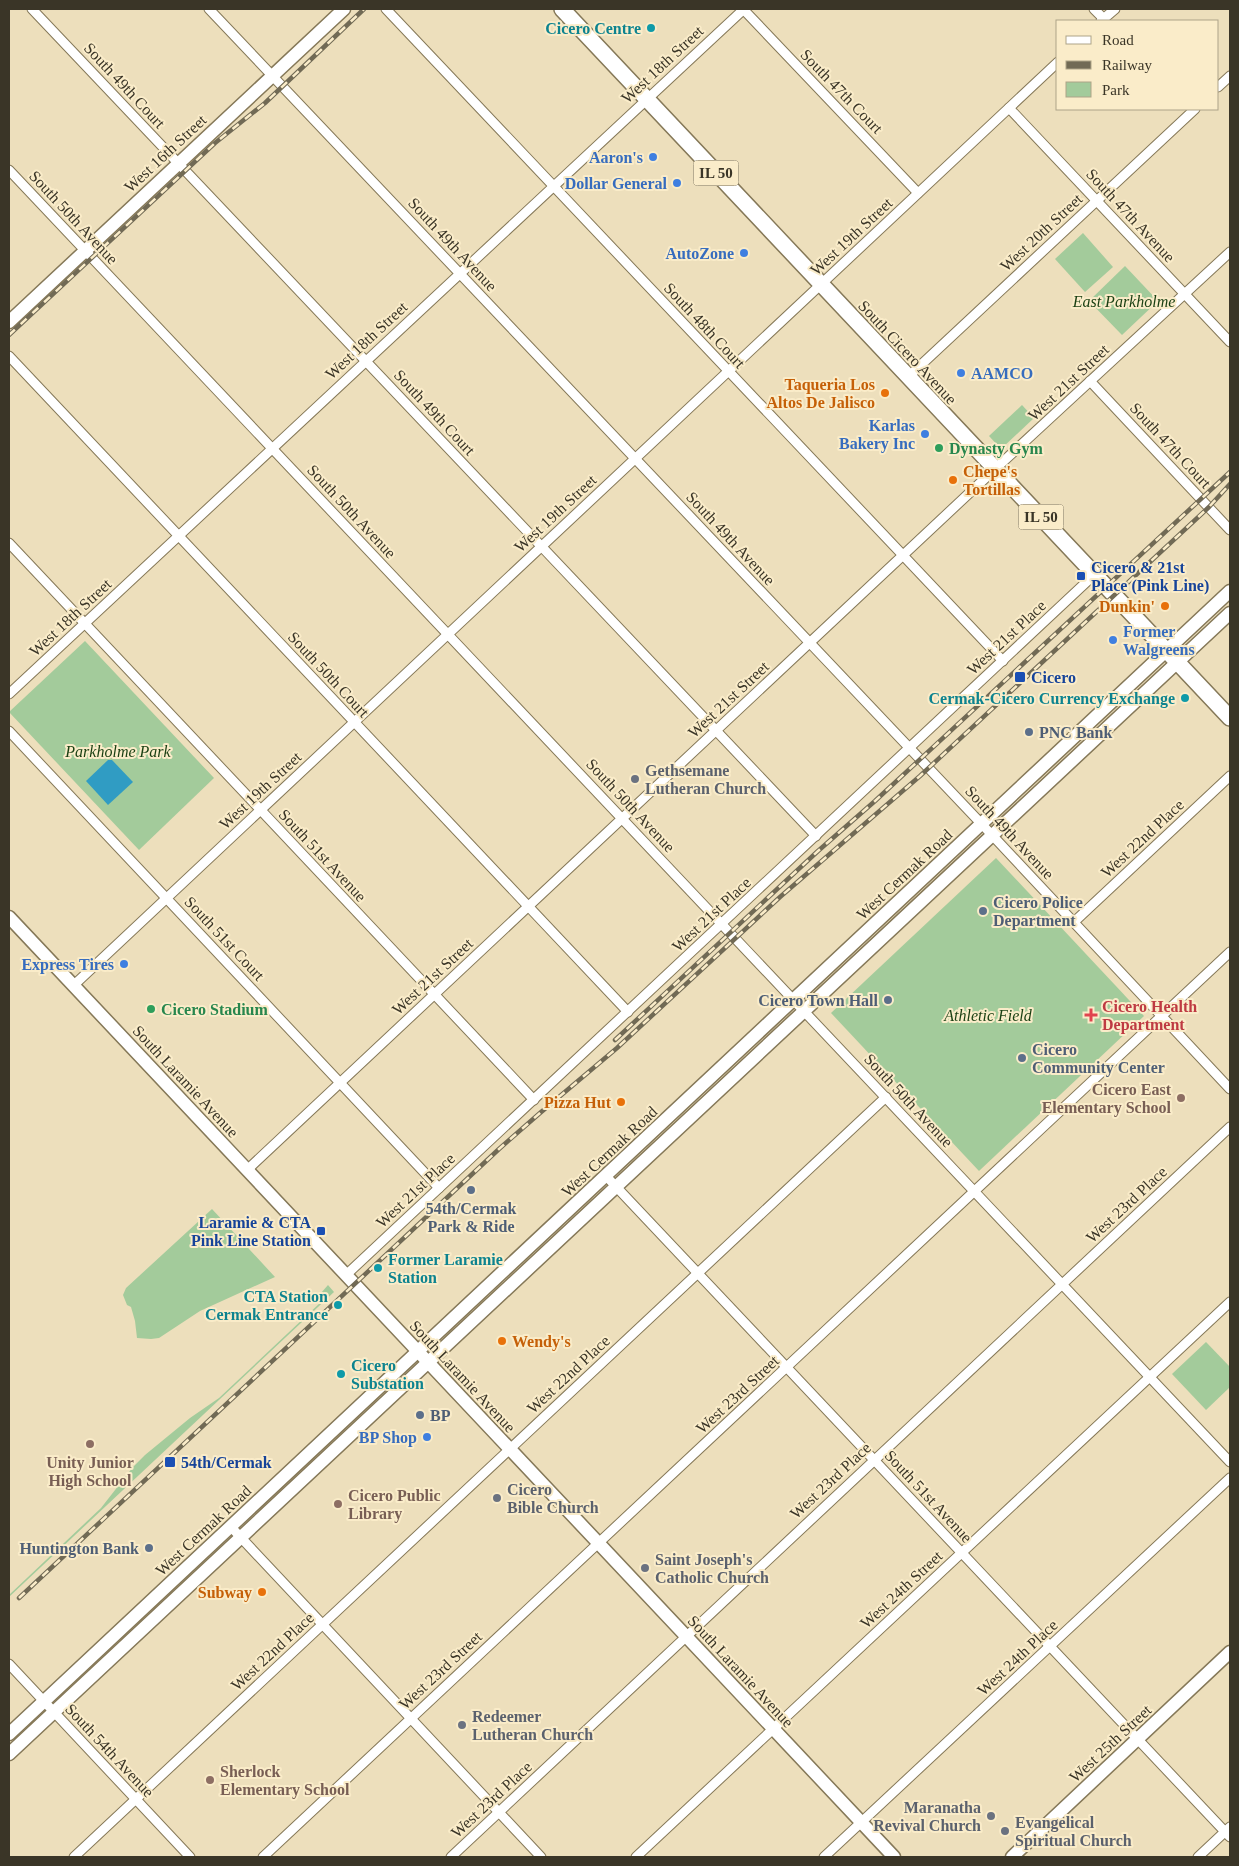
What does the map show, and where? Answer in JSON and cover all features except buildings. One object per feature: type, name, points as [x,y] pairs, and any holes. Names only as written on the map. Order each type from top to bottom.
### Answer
[{"type":"main road","name":"West 16th Street","points":[[9,322],[344,9]]},
{"type":"main road","name":"South Cicero Avenue","points":[[562,9],[1230,718]]},
{"type":"main road","name":"West Cermak Road","points":[[9,1754],[992,835],[1172,656],[1230,591]]},
{"type":"main road","name":"West Cermak Road","points":[[9,1734],[982,824],[1172,656],[1230,613]]},
{"type":"main road","name":"South Laramie Avenue","points":[[9,917],[894,1857]]},
{"type":"main road","name":"West 25th Street","points":[[1012,1857],[1230,1652]]},
{"type":"street","name":"South 49th Court","points":[[32,9],[715,732],[816,836]]},
{"type":"street","name":"South 49th Avenue","points":[[209,9],[982,824],[1230,1089]]},
{"type":"street","name":"South 48th Court","points":[[386,9],[1003,661]]},
{"type":"street","name":"West 18th Street","points":[[9,694],[744,9]]},
{"type":"street","name":"South 47th Court","points":[[744,9],[918,193]]},
{"type":"street","points":[[1094,9],[1103,20],[1115,9]]},
{"type":"street","name":"West 19th Street","points":[[74,985],[1056,64]]},
{"type":"street","points":[[1219,87],[1230,76]]},
{"type":"street","name":"South 47th Avenue","points":[[1009,108],[1230,342]]},
{"type":"street","name":"West 20th Street","points":[[908,377],[1194,110]]},
{"type":"street","name":"South 50th Avenue","points":[[9,170],[1230,1462]]},
{"type":"street","name":"West 21st Street","points":[[247,1170],[995,469],[1230,252]]},
{"type":"street","name":"South 50th Court","points":[[9,356],[628,1012]]},
{"type":"street","name":"South 47th Court","points":[[1090,381],[1230,530]]},
{"type":"street","name":"South 51st Avenue","points":[[9,543],[534,1100]]},
{"type":"street","name":"West 21st Place","points":[[346,1275],[1095,574]]},
{"type":"street","name":"South 51st Court","points":[[9,731],[439,1188]]},
{"type":"street","name":"West 22nd Place","points":[[1074,922],[1230,776]]},
{"type":"street","name":"West 23rd Street","points":[[263,1857],[1230,952]]},
{"type":"street","name":"West 22nd Place","points":[[74,1857],[886,1097]]},
{"type":"street","name":"West 23rd Place","points":[[451,1857],[1230,1127]]},
{"type":"street","name":"South 51st Avenue","points":[[606,1176],[1138,1740],[1228,1832]]},
{"type":"street","name":"West 24th Street","points":[[636,1857],[1230,1302]]},
{"type":"street","name":"West 24th Place","points":[[824,1857],[1230,1478]]},
{"type":"street","points":[[231,1527],[541,1857]]},
{"type":"street","name":"South 54th Avenue","points":[[9,1664],[190,1857]]},
{"type":"street","points":[[1198,1857],[1228,1832]]},
{"type":"green space","name":"East Parkholme","points":[[1083,233],[1113,267],[1085,292],[1055,259]]},
{"type":"green space","name":"East Parkholme","points":[[1125,266],[1158,301],[1122,335],[1089,301]]},
{"type":"green space","points":[[1022,405],[1034,418],[1001,449],[989,436]]},
{"type":"green space","name":"Parkholme Park","points":[[85,641],[214,778],[139,850],[9,712]]},
{"type":"green space","name":"Athletic Field","points":[[996,858],[1144,1016],[979,1171],[831,1013]]},
{"type":"green space","points":[[212,1209],[275,1277],[200,1311],[159,1338],[137,1338],[131,1307],[127,1305],[123,1295],[126,1288]]},
{"type":"green space","points":[[328,1285],[334,1292],[9,1597],[101,1508],[133,1467],[145,1455],[190,1418],[219,1398],[321,1302],[321,1293]]},
{"type":"green space","points":[[1206,1342],[1230,1367],[1230,1387],[1206,1410],[1172,1374]]},
{"type":"water","points":[[108,760],[112,760],[133,782],[108,805],[86,781]]},
{"type":"railway","points":[[9,335],[215,143],[265,103],[364,9]]},
{"type":"railway","points":[[615,1040],[1230,472]]},
{"type":"railway","points":[[19,1598],[499,1149],[617,1048],[780,897],[920,776],[1209,507],[1230,484]]},
{"type":"place","name":"Cicero Centre","points":[[651,28]]},
{"type":"place","name":"Aaron's","points":[[653,157]]},
{"type":"place","name":"Dollar General","points":[[677,183]]},
{"type":"place","name":"AutoZone","points":[[744,253]]},
{"type":"place","name":"AAMCO","points":[[961,373]]},
{"type":"place","name":"Taqueria Los Altos De Jalisco","points":[[885,393]]},
{"type":"place","name":"Karlas Bakery Inc","points":[[925,434]]},
{"type":"place","name":"Dynasty Gym","points":[[939,448]]},
{"type":"place","name":"Chepe's Tortillas","points":[[953,480]]},
{"type":"place","name":"Cicero & 21st Place (Pink Line)","points":[[1081,576]]},
{"type":"place","name":"Dunkin'","points":[[1165,606]]},
{"type":"place","name":"Former Walgreens","points":[[1113,640]]},
{"type":"place","name":"Cicero","points":[[1020,677]]},
{"type":"place","name":"Cermak-Cicero Currency Exchange","points":[[1185,698]]},
{"type":"place","name":"PNC Bank","points":[[1029,732]]},
{"type":"place","name":"Gethsemane Lutheran Church","points":[[635,779]]},
{"type":"place","name":"Cicero Police Department","points":[[983,911]]},
{"type":"place","name":"Express Tires","points":[[124,964]]},
{"type":"place","name":"Cicero Town Hall","points":[[888,1000]]},
{"type":"place","name":"Cicero Stadium","points":[[151,1009]]},
{"type":"place","name":"Cicero Health Department","points":[[1091,1015]]},
{"type":"place","name":"Cicero Community Center","points":[[1022,1058]]},
{"type":"place","name":"Cicero East Elementary School","points":[[1181,1098]]},
{"type":"place","name":"Pizza Hut","points":[[621,1102]]},
{"type":"place","name":"54th/Cermak Park & Ride","points":[[471,1190]]},
{"type":"place","name":"Laramie & CTA Pink Line Station","points":[[321,1231]]},
{"type":"place","name":"Former Laramie Station","points":[[378,1268]]},
{"type":"place","name":"CTA Station Cermak Entrance","points":[[338,1305]]},
{"type":"place","name":"Wendy's","points":[[502,1341]]},
{"type":"place","name":"Cicero Substation","points":[[341,1374]]},
{"type":"place","name":"BP","points":[[420,1415]]},
{"type":"place","name":"BP Shop","points":[[427,1437]]},
{"type":"place","name":"Unity Junior High School","points":[[90,1444]]},
{"type":"place","name":"54th/Cermak","points":[[170,1462]]},
{"type":"place","name":"Cicero Bible Church","points":[[497,1498]]},
{"type":"place","name":"Cicero Public Library","points":[[338,1504]]},
{"type":"place","name":"Huntington Bank","points":[[149,1548]]},
{"type":"place","name":"Saint Joseph's Catholic Church","points":[[645,1568]]},
{"type":"place","name":"Subway","points":[[262,1592]]},
{"type":"place","name":"Redeemer Lutheran Church","points":[[462,1725]]},
{"type":"place","name":"Sherlock Elementary School","points":[[210,1780]]},
{"type":"place","name":"Maranatha Revival Church","points":[[991,1816]]},
{"type":"place","name":"Evangelical Spiritual Church","points":[[1005,1831]]}]
